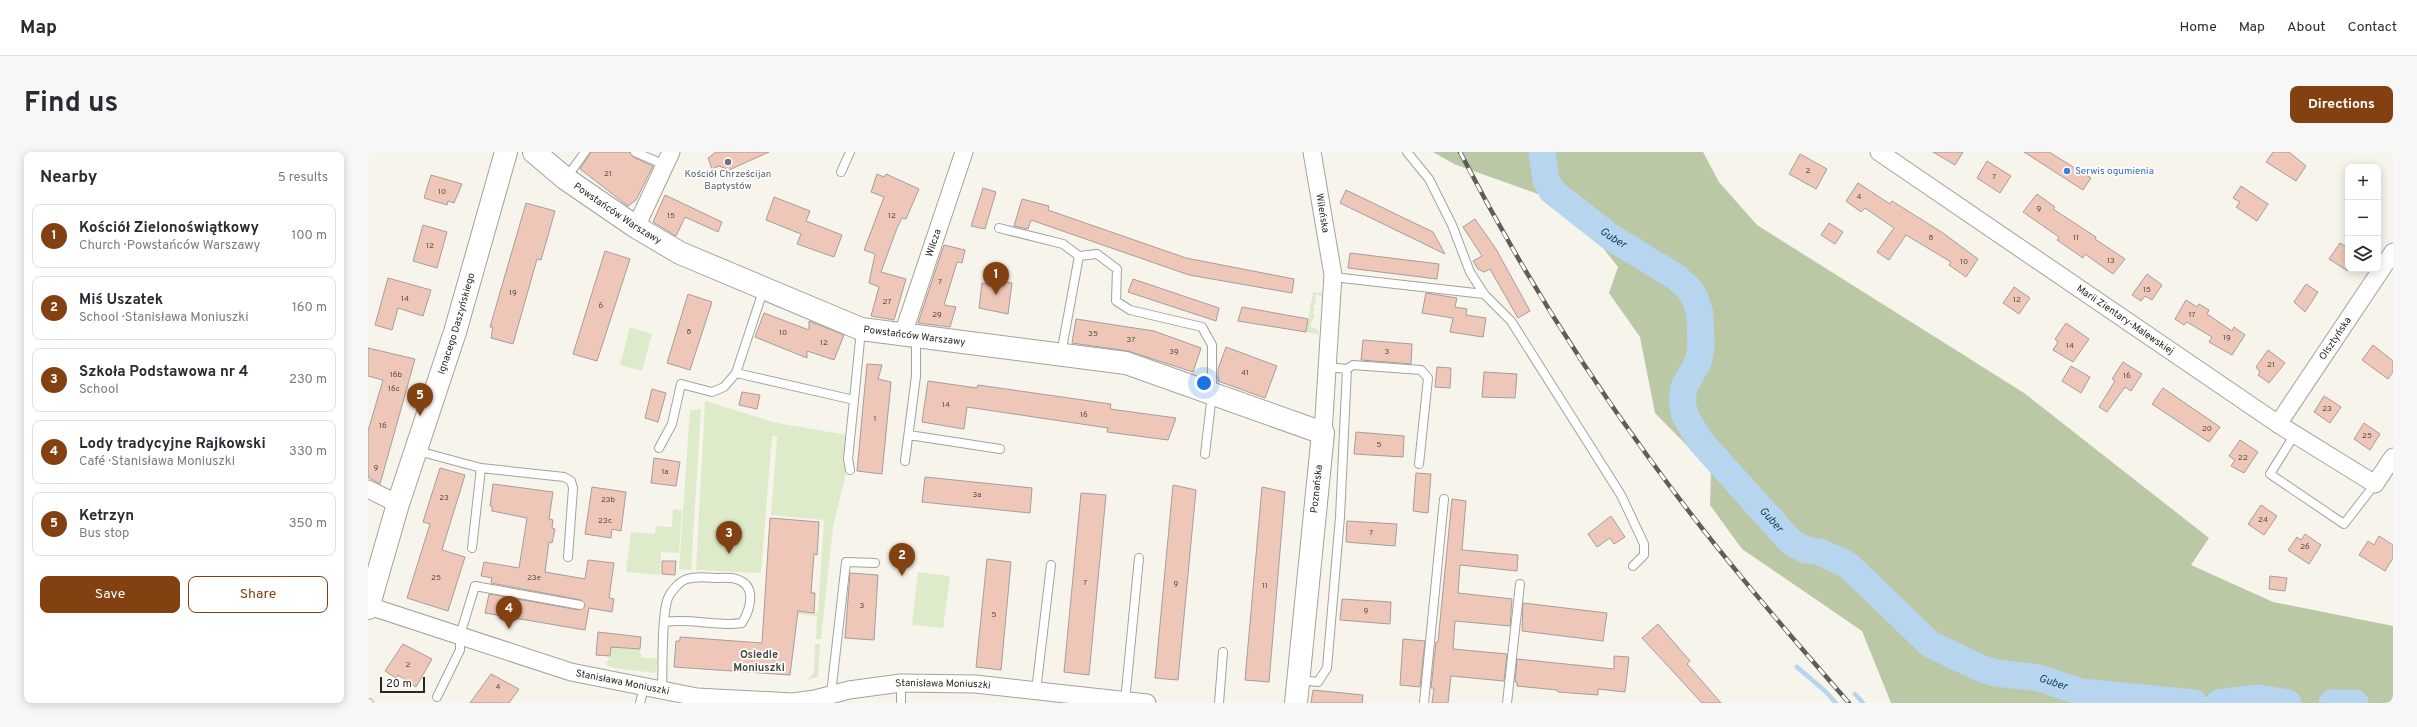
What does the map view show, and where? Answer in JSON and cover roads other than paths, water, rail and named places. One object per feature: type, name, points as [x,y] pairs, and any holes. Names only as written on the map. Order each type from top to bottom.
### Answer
[{"type":"street","name":"Wilcza","points":[[909,334],[964,152]]},
{"type":"street","name":"Wileńska","points":[[1312,152],[1333,276]]},
{"type":"street","name":"Marii Zientary-Malewskiej","points":[[1879,152],[2278,424],[2375,484]]},
{"type":"street","name":"Powstańców Warszawy","points":[[503,161],[536,154],[566,179],[636,227],[680,253],[862,329],[1126,363],[1323,433]]},
{"type":"street","points":[[636,227],[668,159]]},
{"type":"street","name":"Ignacego Daszyńskiego","points":[[368,607],[372,579],[418,451],[455,332],[503,161]]},
{"type":"street","name":"Olsztyńska","points":[[2278,424],[2393,252]]},
{"type":"street","name":"Poznańska","points":[[1296,703],[1323,433],[1333,276]]},
{"type":"street","points":[[2375,484],[2393,456]]},
{"type":"street","points":[[368,489],[398,504]]},
{"type":"street","name":"Stanisława Moniuszki","points":[[368,607],[460,635],[571,672],[697,697],[793,702],[814,701],[831,694],[901,683],[975,684],[1147,703]]},
{"type":"lane","points":[[566,179],[585,152]]},
{"type":"lane","points":[[635,152],[668,159]]},
{"type":"lane","points":[[841,172],[850,152]]},
{"type":"lane","points":[[1407,152],[1429,179],[1452,225],[1470,272],[1484,294],[1511,321],[1621,495],[1644,544],[1644,555],[1633,566]]},
{"type":"lane","points":[[999,228],[1062,244],[1079,256],[1097,254],[1117,269],[1116,301],[1130,310],[1202,327],[1212,345],[1212,394],[1205,454]]},
{"type":"lane","points":[[1061,355],[1079,256]]},
{"type":"lane","points":[[1333,276],[1484,294]]},
{"type":"lane","points":[[659,448],[672,424],[681,384],[712,392],[724,387],[736,373],[764,287]]},
{"type":"lane","points":[[850,470],[848,458],[862,329]]},
{"type":"lane","points":[[905,461],[916,376],[909,334]]},
{"type":"lane","points":[[1327,368],[1347,369],[1353,365],[1421,370],[1428,378],[1419,464]]},
{"type":"lane","points":[[1298,680],[1318,682],[1327,668],[1340,517],[1347,369]]},
{"type":"lane","points":[[736,373],[854,400]]},
{"type":"lane","points":[[2295,434],[2270,474],[2344,524],[2375,484]]},
{"type":"lane","points":[[909,435],[1000,449]]},
{"type":"lane","points":[[418,451],[481,468],[564,477],[572,480],[573,488],[568,557]]},
{"type":"lane","points":[[472,548],[481,468]]},
{"type":"lane","points":[[1424,703],[1444,499]]},
{"type":"lane","points":[[1125,701],[1139,558]]},
{"type":"lane","points":[[831,694],[846,562],[875,563]]},
{"type":"lane","points":[[1036,691],[1051,565]]},
{"type":"lane","points":[[662,690],[665,622],[668,598],[677,586],[687,579],[698,577],[736,579],[742,582],[750,593],[751,603],[742,623],[733,624],[678,620],[665,622]]},
{"type":"lane","points":[[1507,703],[1520,584]]},
{"type":"lane","points":[[437,697],[460,650],[460,635],[475,586],[580,605]]},
{"type":"lane","points":[[1219,703],[1223,652]]},
{"type":"lane","points":[[901,683],[901,703]]},
{"type":"lane","points":[[640,703],[644,686]]},
{"type":"waterway","name":"Guber","points":[[1542,152],[1546,180],[1552,191],[1609,236],[1676,277],[1688,288],[1695,298],[1700,314],[1701,348],[1698,362],[1684,387],[1682,401],[1685,416],[1701,442],[1791,542],[1806,550],[1820,552],[1848,565],[1930,644],[1980,668],[1996,673],[2039,678],[2081,692],[2194,703]]},
{"type":"waterway","name":"Guber","points":[[1711,464],[1717,460]]},
{"type":"waterway","points":[[1797,667],[1825,691],[1836,703]]},
{"type":"waterway","points":[[1855,694],[1863,703]]},
{"type":"waterway","name":"Guber","points":[[2219,703],[2258,698],[2288,703]]},
{"type":"waterway","name":"Guber","points":[[2332,703],[2355,703]]},
{"type":"railway","points":[[1460,152],[1481,192],[1548,309],[1572,347],[1623,421],[1673,490],[1721,552],[1849,703]]},
{"type":"place","name":"Kościół Chrześcijan Baptystów","points":[[728,162]]},
{"type":"place","name":"Serwis ogumienia","points":[[2067,171]]},
{"type":"place","name":"Kościół Zielonoświątkowy","points":[[996,295]]},
{"type":"place","name":"Ketrzyn","points":[[420,416]]},
{"type":"place","name":"Szkoła Podstawowa nr 4","points":[[729,554]]},
{"type":"place","name":"Miś Uszatek","points":[[902,576]]},
{"type":"place","name":"Lody tradycyjne Rajkowski","points":[[509,629]]},
{"type":"district","name":"Osiedle Moniuszki","points":[[759,661]]}]
